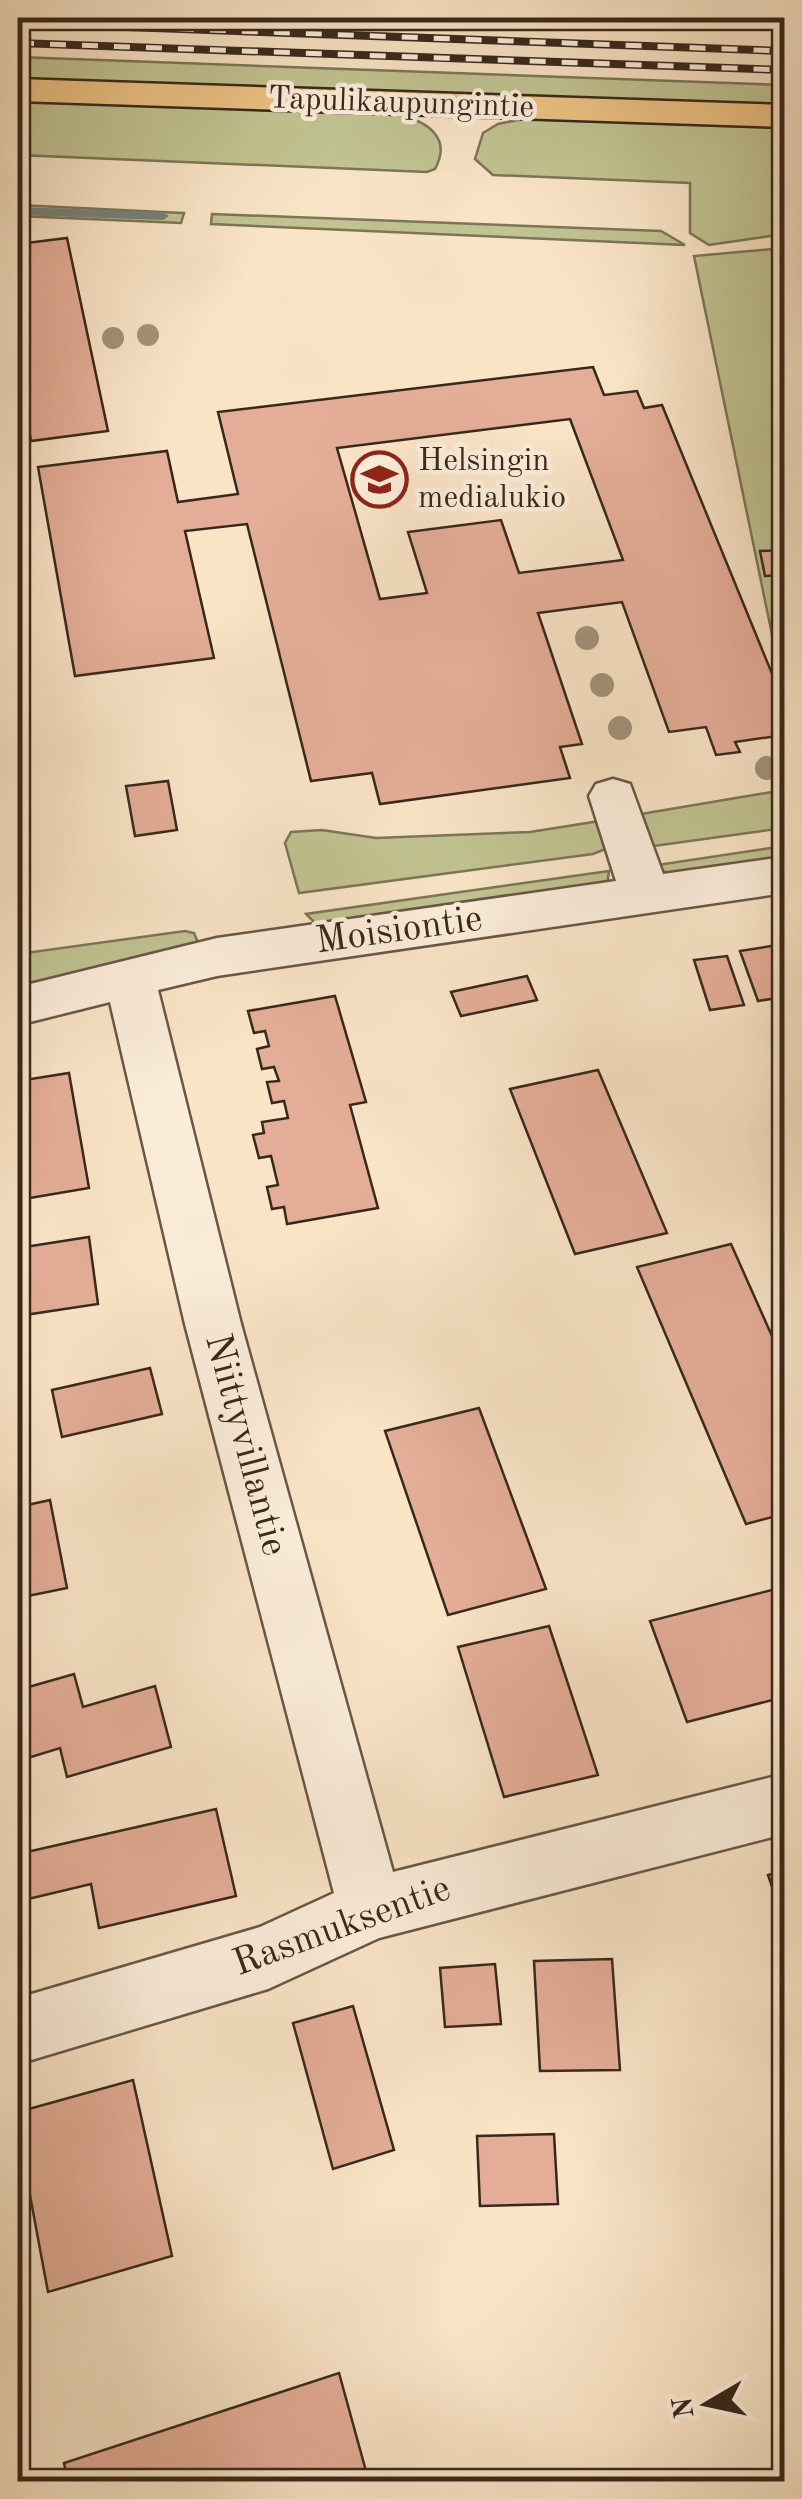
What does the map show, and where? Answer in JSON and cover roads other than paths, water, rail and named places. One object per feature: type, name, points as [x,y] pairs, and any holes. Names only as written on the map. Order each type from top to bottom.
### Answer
[{"type":"main road","name":"Tapulikaupungintie","points":[[18,90],[784,116]]},
{"type":"street","points":[[613,796],[646,896]]},
{"type":"street","name":"Moisiontie","points":[[18,1006],[217,956],[784,875]]},
{"type":"street","name":"Niittyvillantie","points":[[130,978],[213,1324],[371,1909]]},
{"type":"street","name":"Rasmuksentie","points":[[18,2031],[268,1956],[371,1909],[784,1804]]},
{"type":"waterway","points":[[18,211],[163,216]]},
{"type":"railway","points":[[752,18],[784,19]]},
{"type":"railway","points":[[18,23],[784,51]]},
{"type":"railway","points":[[18,43],[784,70]]},
{"type":"place","name":"Helsingin medialukio","points":[[379,480]]}]
